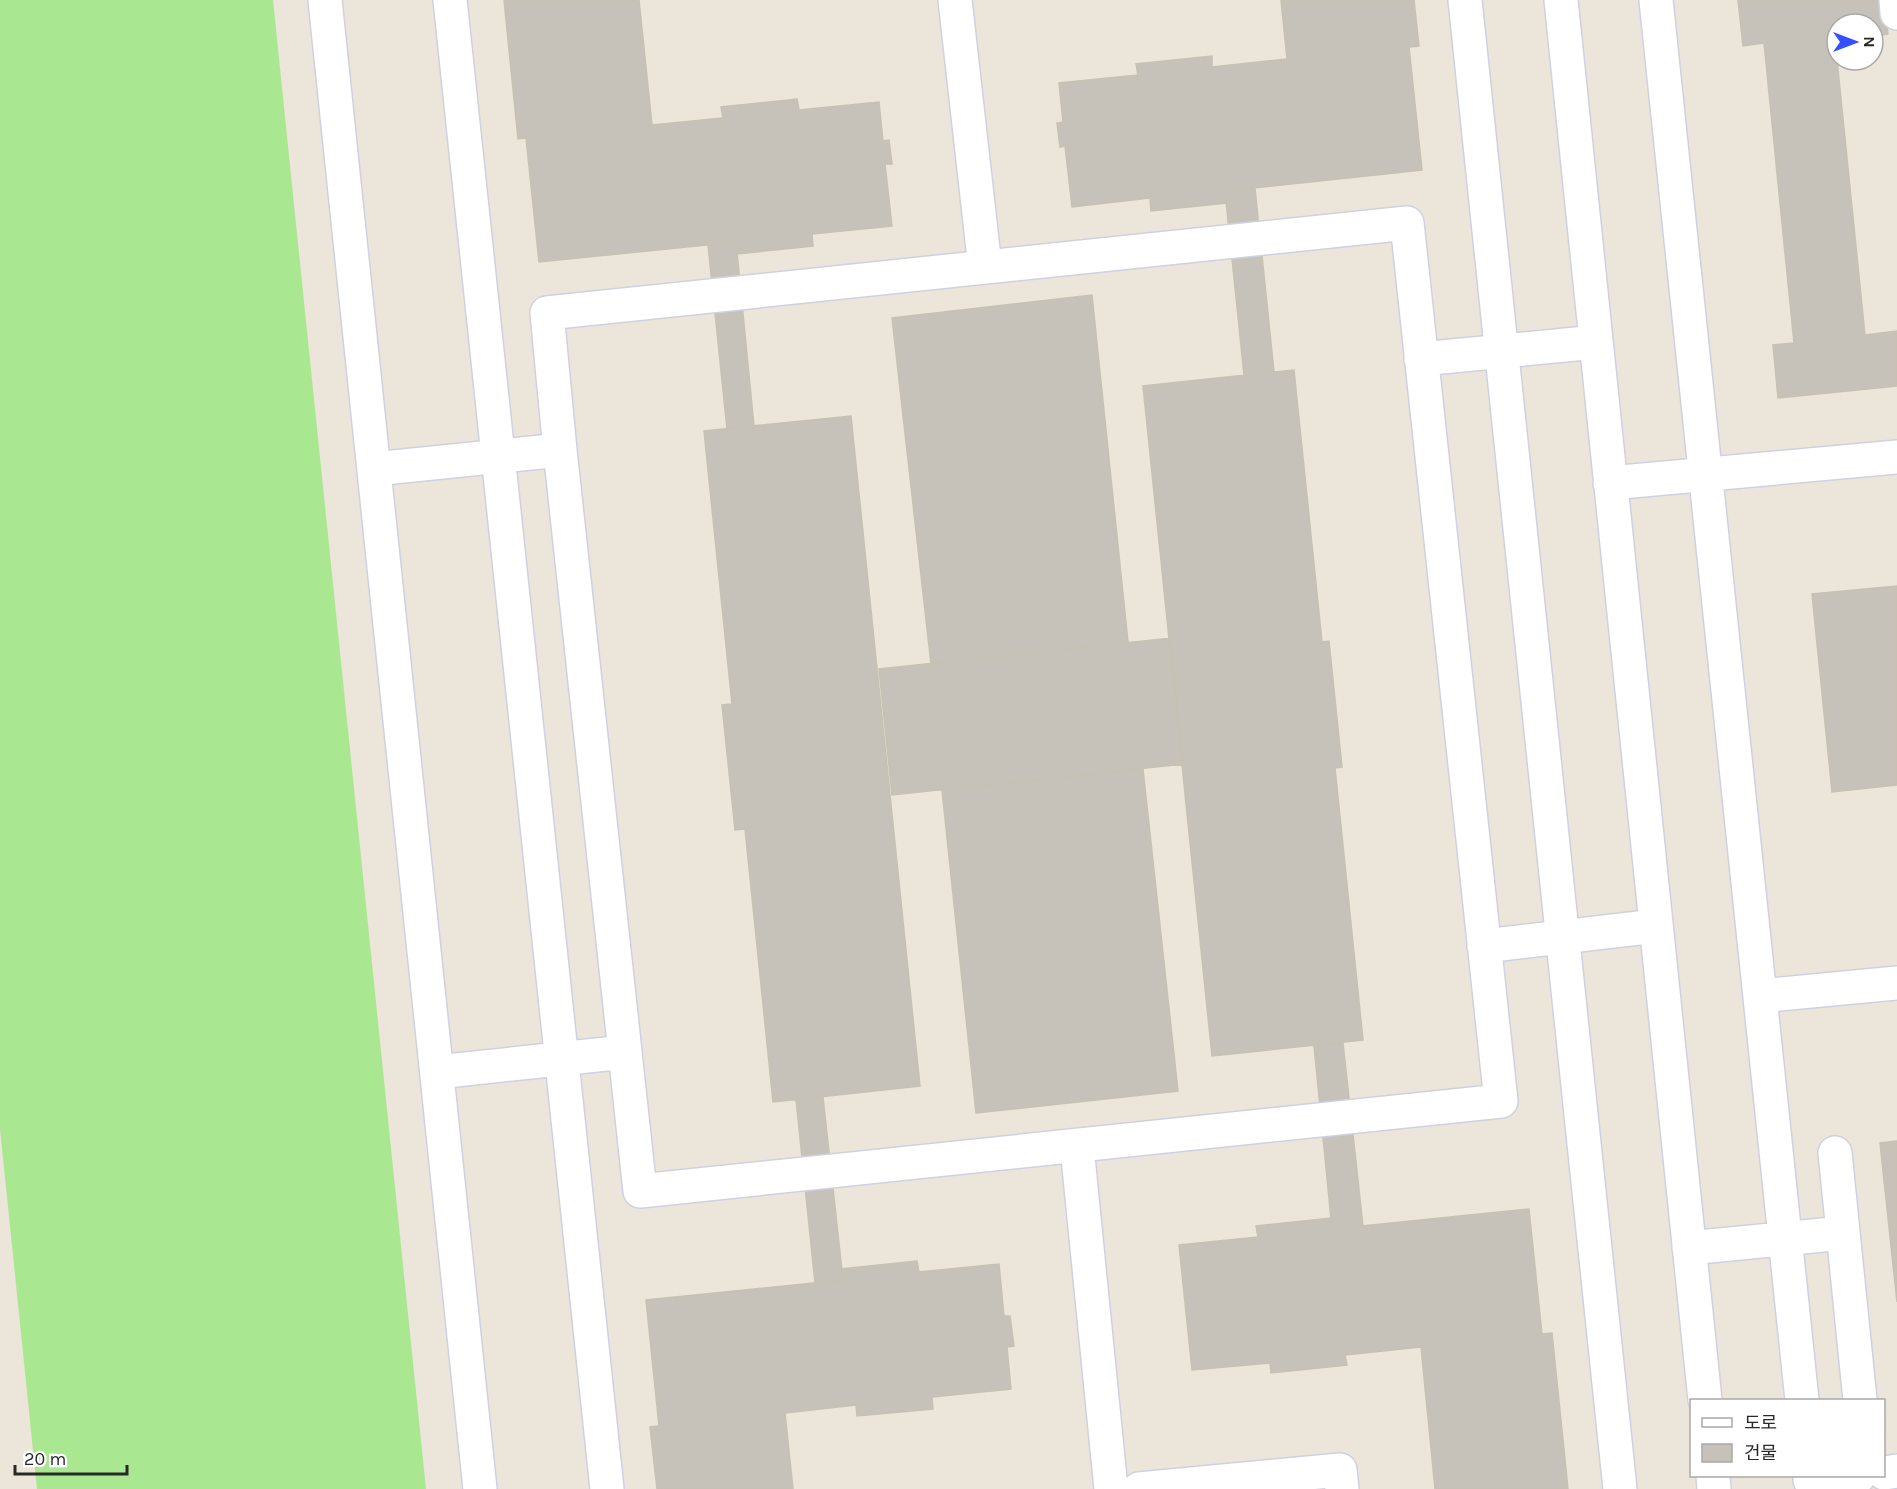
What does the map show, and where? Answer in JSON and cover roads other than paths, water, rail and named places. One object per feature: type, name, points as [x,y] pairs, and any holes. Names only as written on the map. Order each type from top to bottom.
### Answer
[{"type":"lane","points":[[325,0],[480,1489]]},
{"type":"lane","points":[[450,0],[607,1489]]},
{"type":"lane","points":[[955,0],[984,267]]},
{"type":"lane","points":[[1465,0],[1620,1489]]},
{"type":"lane","points":[[1560,0],[1705,1399]]},
{"type":"lane","points":[[1656,0],[1802,1399]]},
{"type":"lane","points":[[1896,0],[1897,13]]},
{"type":"lane","points":[[1407,223],[1421,359],[1502,1101],[640,1191],[547,313],[1407,223]]},
{"type":"lane","points":[[1421,359],[1596,342]]},
{"type":"lane","points":[[374,469],[560,450]]},
{"type":"lane","points":[[1610,483],[1897,456]]},
{"type":"lane","points":[[1484,946],[1656,926]]},
{"type":"lane","points":[[1760,996],[1897,983]]},
{"type":"lane","points":[[436,1072],[625,1052]]},
{"type":"lane","points":[[1077,1147],[1111,1489]]},
{"type":"lane","points":[[1835,1153],[1860,1399]]},
{"type":"lane","points":[[1689,1248],[1843,1233]]},
{"type":"lane","points":[[1139,1489],[1340,1470],[1342,1489]]},
{"type":"lane","points":[[1810,1482],[1851,1477]]}]
